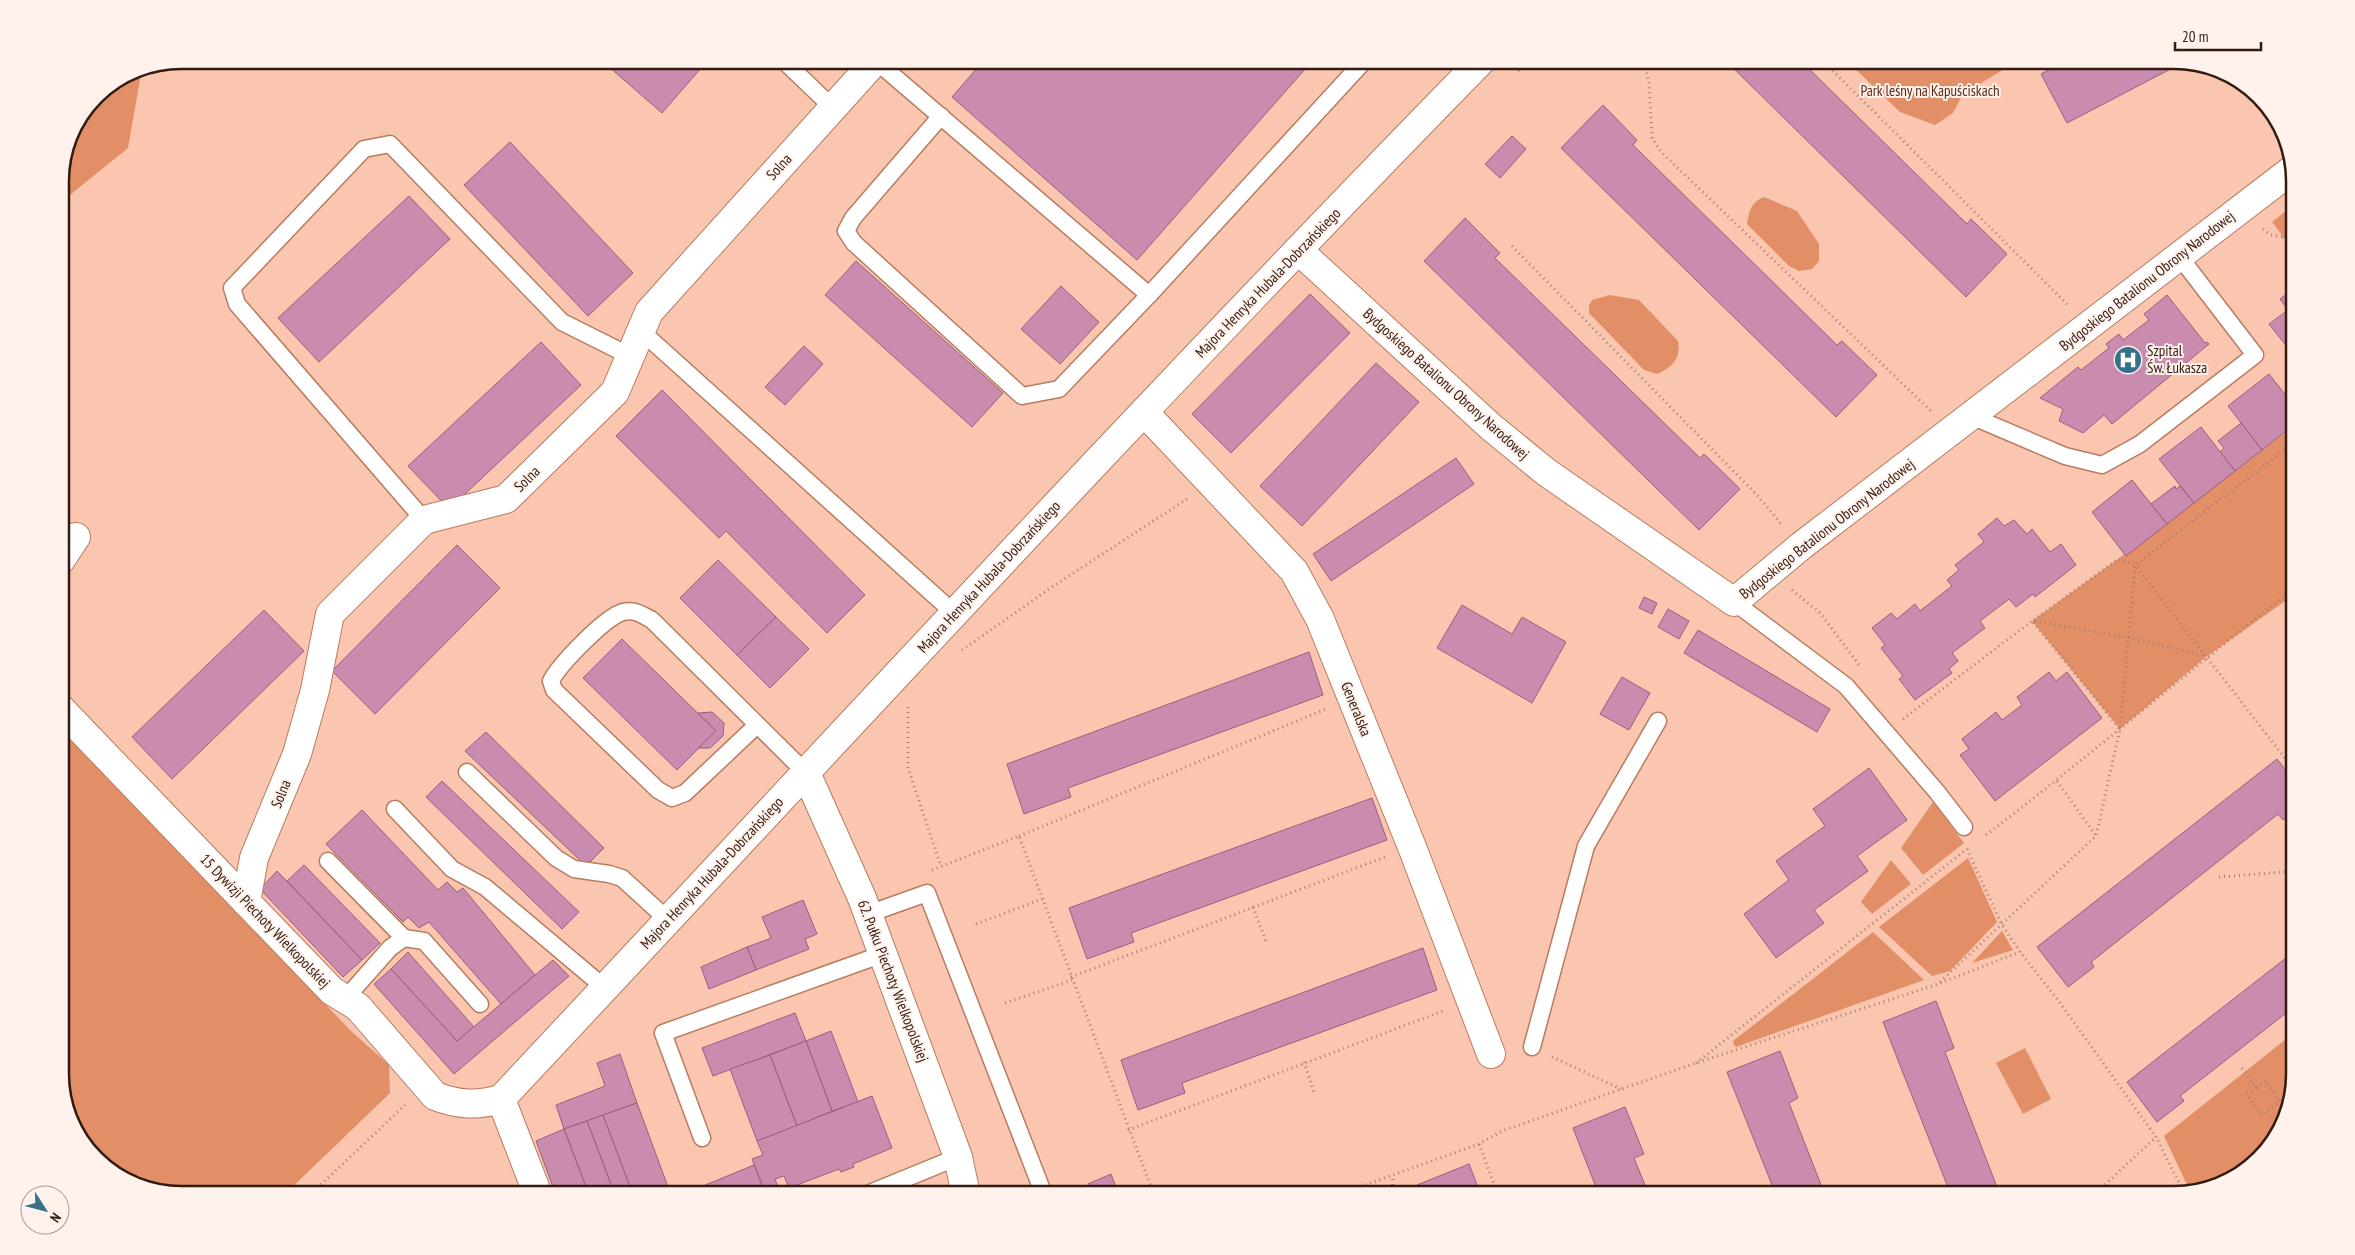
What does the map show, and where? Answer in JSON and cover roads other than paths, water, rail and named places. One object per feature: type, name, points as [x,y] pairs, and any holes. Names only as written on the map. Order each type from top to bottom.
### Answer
[{"type":"street","name":"Solna","points":[[246,902],[254,858],[296,754],[315,690],[330,614],[424,520],[506,499],[614,392],[649,312],[868,69]]},
{"type":"street","name":"Majora Henryka Hubala-Dobrzańskiego","points":[[501,1099],[954,613],[1298,250],[1473,69]]},
{"type":"street","name":"Bydgoskiego Batalionu Obrony Narodowej","points":[[1298,250],[1491,427],[1540,466],[1734,602],[1800,546],[2286,174]]},
{"type":"street","name":"Generalska","points":[[1144,412],[1294,571],[1320,619],[1412,847],[1491,1054]]},
{"type":"street","points":[[69,547],[76,537]]},
{"type":"street","name":"15 Dywizji Piechoty Wielkopolskiej","points":[[69,717],[332,991],[358,1007],[434,1096],[468,1105],[485,1104],[501,1099]]},
{"type":"street","name":"62. Pułku Piechoty Wielkopolskiej","points":[[806,773],[868,914],[958,1157],[964,1186]]},
{"type":"street","points":[[501,1099],[535,1186]]},
{"type":"lane","points":[[792,69],[833,108]]},
{"type":"lane","points":[[886,69],[1149,295]]},
{"type":"lane","points":[[941,116],[853,218],[846,231],[854,242],[1022,396],[1059,389],[1149,295],[1357,69]]},
{"type":"lane","points":[[424,520],[236,304],[232,288],[364,149],[390,144],[562,322],[630,356]]},
{"type":"lane","points":[[1961,423],[2065,456],[2102,465],[2140,444],[2254,355],[2179,256]]},
{"type":"lane","points":[[641,331],[954,613]]},
{"type":"lane","points":[[1734,602],[1846,686],[1937,792],[1964,827]]},
{"type":"lane","points":[[757,725],[685,793],[672,798],[658,790],[554,690],[551,681],[556,670],[599,628],[622,612],[636,611],[652,620],[806,773]]},
{"type":"lane","points":[[1532,1047],[1586,846],[1658,721]]},
{"type":"lane","points":[[466,772],[556,858],[574,869],[609,874],[622,878],[668,920]]},
{"type":"lane","points":[[395,810],[452,869],[485,887],[605,988]]},
{"type":"lane","points":[[328,862],[404,938],[424,941],[480,1004]]},
{"type":"lane","points":[[868,914],[927,893],[1041,1186]]},
{"type":"lane","points":[[345,999],[390,948],[404,938]]},
{"type":"lane","points":[[702,1138],[663,1033],[883,954]]},
{"type":"lane","points":[[887,1186],[958,1157]]},
{"type":"place","name":"Szpital Św. Łukasza","points":[[2128,360]]},
{"type":"park label","name":"Park leśny na Kapuściskach","points":[[1930,91]]}]
